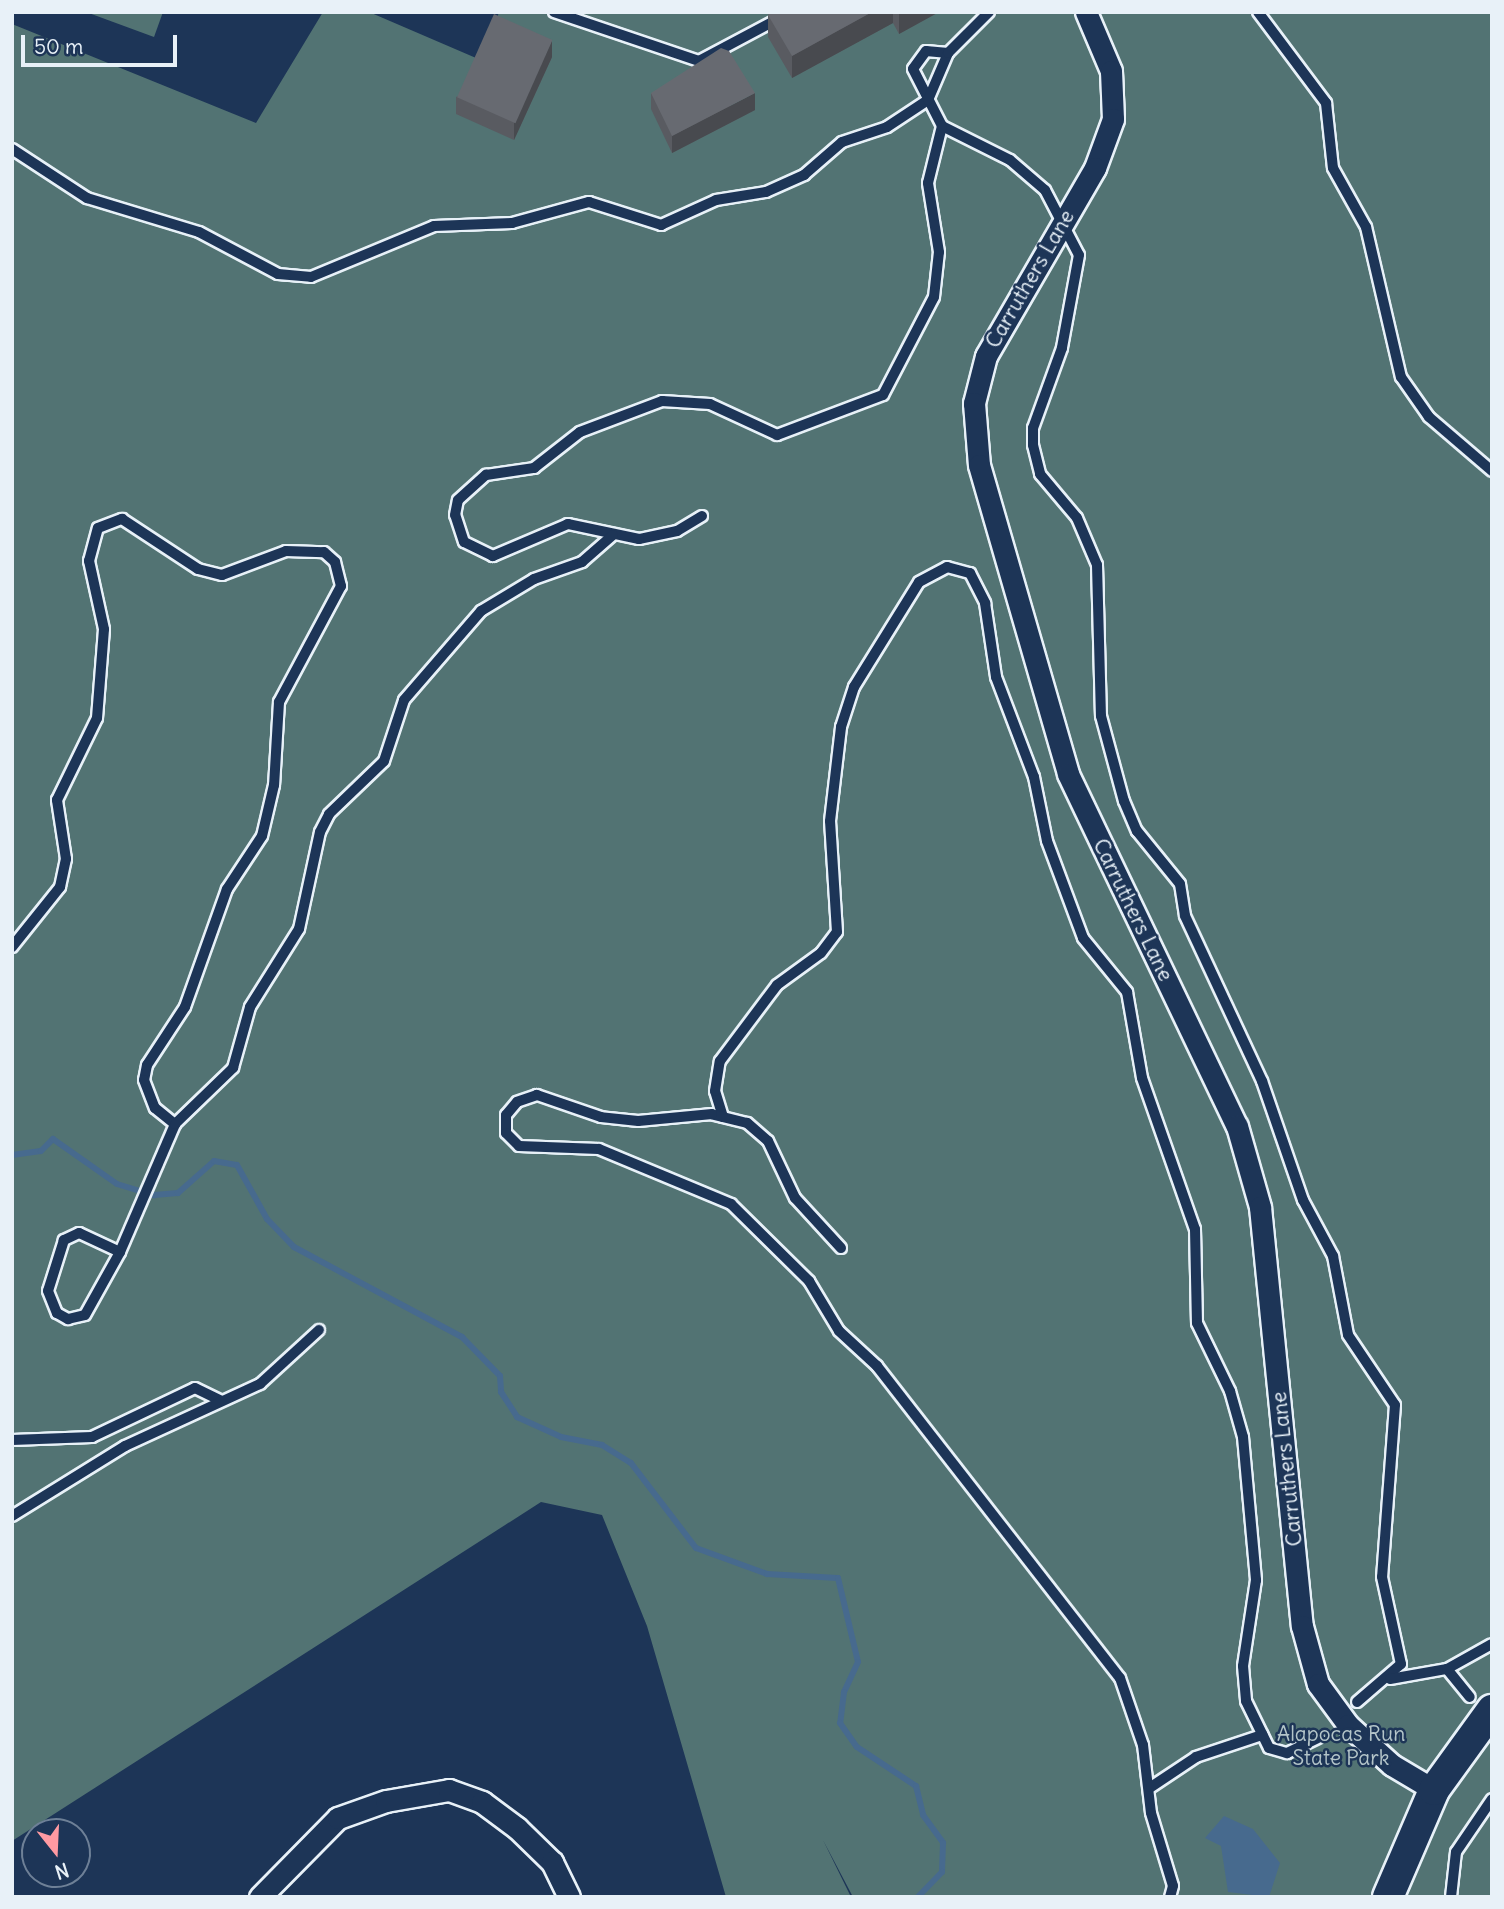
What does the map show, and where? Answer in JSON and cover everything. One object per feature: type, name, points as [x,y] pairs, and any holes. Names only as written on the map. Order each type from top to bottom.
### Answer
[{"type":"street","name":"Carruthers Lane","points":[[1086,12],[1111,71],[1114,111],[1095,167],[981,370],[974,428],[983,481],[1068,774],[1237,1126],[1260,1207],[1302,1626],[1318,1684],[1366,1741],[1434,1790]]},
{"type":"street","points":[[1388,1897],[1434,1790],[1481,1703]]},
{"type":"street","points":[[260,1897],[338,1818],[386,1801],[449,1790],[482,1802],[517,1828],[552,1862],[569,1897]]},
{"type":"lane","points":[[554,12],[699,61],[791,12]]},
{"type":"lane","points":[[12,149],[87,198],[199,232],[278,274],[311,277],[407,233],[458,223],[512,223],[589,202],[671,224],[716,200],[793,180],[842,142],[887,127],[928,100],[948,53],[989,12]]},
{"type":"lane","points":[[1258,12],[1326,103],[1333,168],[1366,227],[1401,377],[1429,417],[1492,471]]},
{"type":"lane","points":[[948,53],[926,51],[914,64],[942,126],[1010,160],[1045,190],[1064,219],[1079,256],[1077,278],[1057,370],[1033,428],[1035,461],[1077,518],[1097,565],[1101,716],[1127,808],[1180,884],[1185,916],[1262,1081],[1303,1200],[1333,1256],[1348,1335],[1395,1405],[1382,1577],[1402,1652],[1390,1679]]},
{"type":"lane","points":[[702,516],[657,536],[612,534],[576,523],[505,554],[486,555],[460,536],[456,507],[486,475],[534,468],[580,432],[662,401],[710,404],[776,435],[883,395],[934,298],[939,252],[928,183],[942,126]]},
{"type":"lane","points":[[12,947],[61,887],[66,859],[57,800],[97,718],[104,629],[89,561],[98,528],[122,519],[198,569],[222,575],[286,551],[324,552],[335,562],[341,586],[279,702],[274,785],[262,836],[227,889],[185,1007],[147,1065],[144,1080],[155,1108],[175,1124]]},
{"type":"lane","points":[[120,1252],[79,1233],[64,1240],[48,1291],[57,1313],[68,1319],[85,1315],[120,1252],[175,1124],[233,1068],[250,1007],[299,929],[320,832],[329,814],[384,761],[404,700],[481,611],[534,579],[582,562],[612,534]]},
{"type":"lane","points":[[723,1117],[715,1091],[720,1060],[777,985],[821,953],[837,932],[830,821],[841,727],[854,687],[919,582],[947,567],[970,573],[985,603],[996,677],[1034,777],[1047,841],[1083,939],[1127,992],[1142,1078],[1195,1229],[1197,1323],[1230,1391],[1243,1437],[1256,1580],[1243,1681],[1269,1748],[1287,1754],[1318,1738]]},
{"type":"lane","points":[[841,1248],[795,1198],[759,1130],[723,1117],[601,1118],[537,1095],[510,1108],[504,1124],[510,1141],[519,1146],[599,1149],[707,1191],[757,1226],[809,1282],[839,1331],[877,1366],[934,1436],[966,1487],[1027,1552],[1053,1598],[1111,1664],[1134,1715],[1151,1787],[1170,1897]]},
{"type":"lane","points":[[12,1516],[125,1446],[219,1400],[260,1384],[318,1330]]},
{"type":"lane","points":[[12,1440],[74,1442],[111,1432],[195,1388],[219,1400]]},
{"type":"lane","points":[[1357,1702],[1390,1679],[1447,1670],[1492,1644]]},
{"type":"lane","points":[[1447,1670],[1481,1703]]},
{"type":"lane","points":[[1151,1787],[1196,1757],[1262,1735]]},
{"type":"lane","points":[[1451,1897],[1456,1852],[1492,1799]]},
{"type":"green space","points":[[86,12],[163,12],[154,37]]},
{"type":"green space","name":"Alapocas Run State Park","points":[[323,12],[369,12],[483,61],[499,12],[1492,12],[1492,1897],[853,1897],[823,1840],[851,1897],[726,1897],[647,1626],[602,1515],[541,1502],[48,1818],[21,1818],[21,1835],[12,1841],[12,24],[256,123]]},
{"type":"water","points":[[1224,1816],[1253,1829],[1280,1863],[1269,1897],[1228,1892],[1221,1846],[1205,1838]]},
{"type":"building","points":[[772,12],[872,12],[792,56],[768,15]]},
{"type":"building","points":[[494,14],[552,40],[515,123],[457,97]]},
{"type":"building","points":[[721,48],[729,51],[755,93],[672,136],[651,93]]},
{"type":"waterway","points":[[12,1155],[41,1151],[53,1139],[117,1184],[154,1195],[178,1193],[214,1161],[237,1165],[267,1219],[294,1247],[462,1337],[500,1376],[501,1392],[517,1417],[561,1437],[602,1445],[631,1463],[696,1548],[767,1574],[838,1578],[858,1662],[844,1692],[840,1723],[857,1747],[916,1786],[923,1815],[943,1843],[942,1872],[918,1897]]}]
